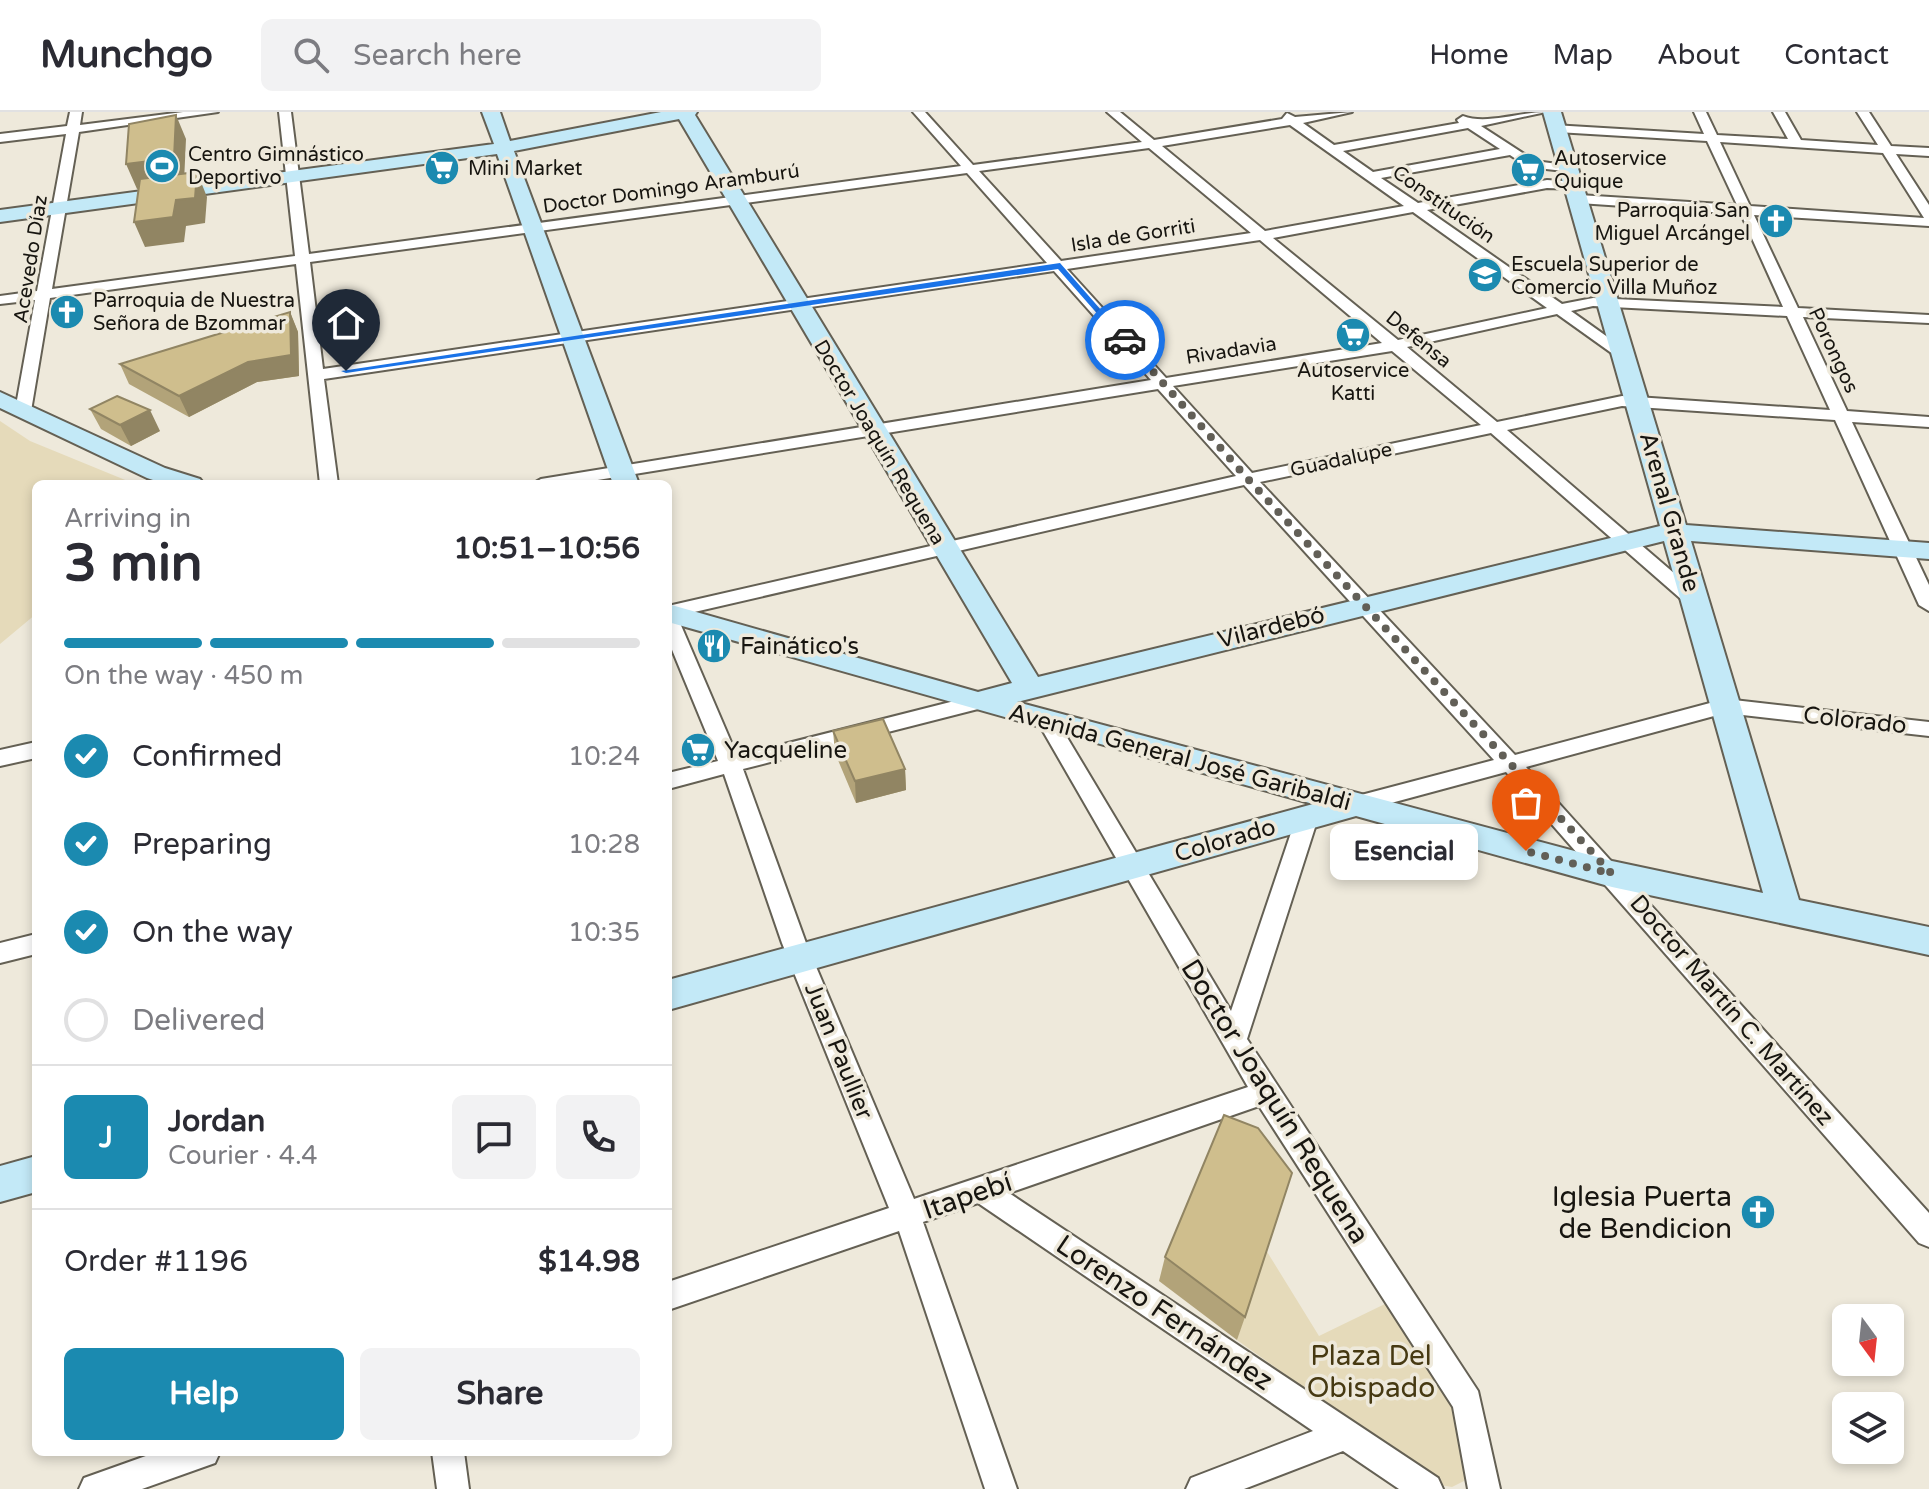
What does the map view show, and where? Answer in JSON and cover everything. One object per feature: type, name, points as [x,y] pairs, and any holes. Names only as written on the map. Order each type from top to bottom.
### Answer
[{"type":"street","name":"Acevedo Díaz","points":[[23,411],[76,112]]},
{"type":"street","points":[[0,138],[212,112]]},
{"type":"street","points":[[285,112],[305,257],[329,480]]},
{"type":"street","points":[[491,112],[624,478]]},
{"type":"street","points":[[0,216],[502,148],[685,112]]},
{"type":"street","name":"Doctor Joaquín Requena","points":[[685,112],[1030,688]]},
{"type":"street","name":"Doctor Martín C. Martínez","points":[[919,112],[1248,479],[1612,874],[1929,1234]]},
{"type":"street","name":"Defensa","points":[[1113,112],[1492,426],[1696,602]]},
{"type":"street","name":"Constitución","points":[[1280,112],[1625,356]]},
{"type":"street","name":"Doctor Domingo Aramburú","points":[[0,300],[1153,144],[1346,112]]},
{"type":"street","points":[[1450,112],[1532,164],[1573,185],[1744,209],[1929,222]]},
{"type":"street","points":[[1331,149],[1540,112]]},
{"type":"street","name":"Porongos","points":[[1700,112],[1843,417],[1916,550],[1929,605]]},
{"type":"street","points":[[1779,112],[1797,144]]},
{"type":"street","points":[[1863,112],[1929,215]]},
{"type":"street","points":[[1555,120],[1711,138],[1929,152]]},
{"type":"street","name":"Arenal Grande","points":[[1555,120],[1786,913]]},
{"type":"street","points":[[1370,176],[1512,151]]},
{"type":"street","points":[[1532,164],[1545,176],[1547,184]]},
{"type":"street","name":"Isla de Gorriti","points":[[317,375],[1261,236],[1412,206],[1547,184],[1573,185]]},
{"type":"street","name":"Rivadavia","points":[[596,480],[624,478],[874,431],[1392,346],[1609,301],[1929,319]]},
{"type":"street","points":[[0,399],[156,473],[178,480]]},
{"type":"street","name":"Guadalupe","points":[[672,613],[943,547],[1492,426],[1622,401],[1929,422]]},
{"type":"street","name":"Vilardebó","points":[[672,780],[1624,540],[1676,532],[1916,550]]},
{"type":"street","name":"Avenida General José Garibaldi","points":[[672,615],[978,702],[1612,874],[1929,941]]},
{"type":"street","name":"Juan Paullier","points":[[672,624],[730,765],[801,958],[907,1216],[1001,1489]]},
{"type":"street","name":"Colorado","points":[[672,994],[1509,762],[1725,706],[1929,729]]},
{"type":"street","name":"Doctor Joaquín Requena","points":[[1046,719],[1265,1093],[1467,1402],[1484,1489]]},
{"type":"street","points":[[0,758],[32,751]]},
{"type":"street","points":[[1234,1039],[1307,818]]},
{"type":"street","points":[[0,953],[32,945]]},
{"type":"street","name":"Itapebí","points":[[672,1295],[1265,1093]]},
{"type":"street","points":[[0,1184],[32,1175]]},
{"type":"street","name":"Lorenzo Fernández","points":[[981,1190],[1427,1489]]},
{"type":"street","points":[[1202,1489],[1347,1434]]},
{"type":"street","points":[[95,1489],[192,1456]]},
{"type":"street","points":[[449,1456],[453,1489]]},
{"type":"green space","points":[[0,421],[30,441],[125,480],[32,480],[32,617],[0,644]]},
{"type":"green space","name":"Plaza Del Obispado","points":[[1266,1250],[1319,1336],[1389,1302],[1452,1399],[1466,1475],[1464,1481],[1452,1487],[1440,1485],[1237,1340]]},
{"type":"building","points":[[176,115],[174,158],[126,164],[129,124]]},
{"type":"building","points":[[197,172],[195,198],[176,200],[173,217],[134,222],[140,179]]},
{"type":"building","points":[[290,312],[291,355],[248,362],[179,396],[120,364]]},
{"type":"building","points":[[117,396],[150,410],[120,425],[90,409]]},
{"type":"building","points":[[883,719],[905,769],[855,781],[833,731]]},
{"type":"building","points":[[1224,1115],[1258,1128],[1292,1173],[1245,1317],[1165,1257]]},
{"type":"way so far","points":[[1125,340],[1248,479],[1612,874],[1526,851]]},
{"type":"place","name":"Centro Gimnástico Deportivo","points":[[162,166]]},
{"type":"place","name":"Mini Market","points":[[442,168]]},
{"type":"place","name":"Autoservice Quique","points":[[1528,170]]},
{"type":"place","name":"Parroquia San Miguel Arcángel","points":[[1776,221]]},
{"type":"place","name":"Escuela Superior de Comercio Villa Muñoz","points":[[1485,275]]},
{"type":"place","name":"Parroquia de Nuestra Señora de Bzommar","points":[[67,312]]},
{"type":"place","name":"Autoservice Katti","points":[[1353,335]]},
{"type":"place","name":"Fainático's","points":[[714,646]]},
{"type":"place","name":"Yacqueline","points":[[698,750]]},
{"type":"place","name":"Esencial","points":[[1526,851]]},
{"type":"place","name":"Iglesia Puerta de Bendicion","points":[[1758,1212]]},
{"type":"route","points":[[346,371],[1060,266],[1125,340]]}]
